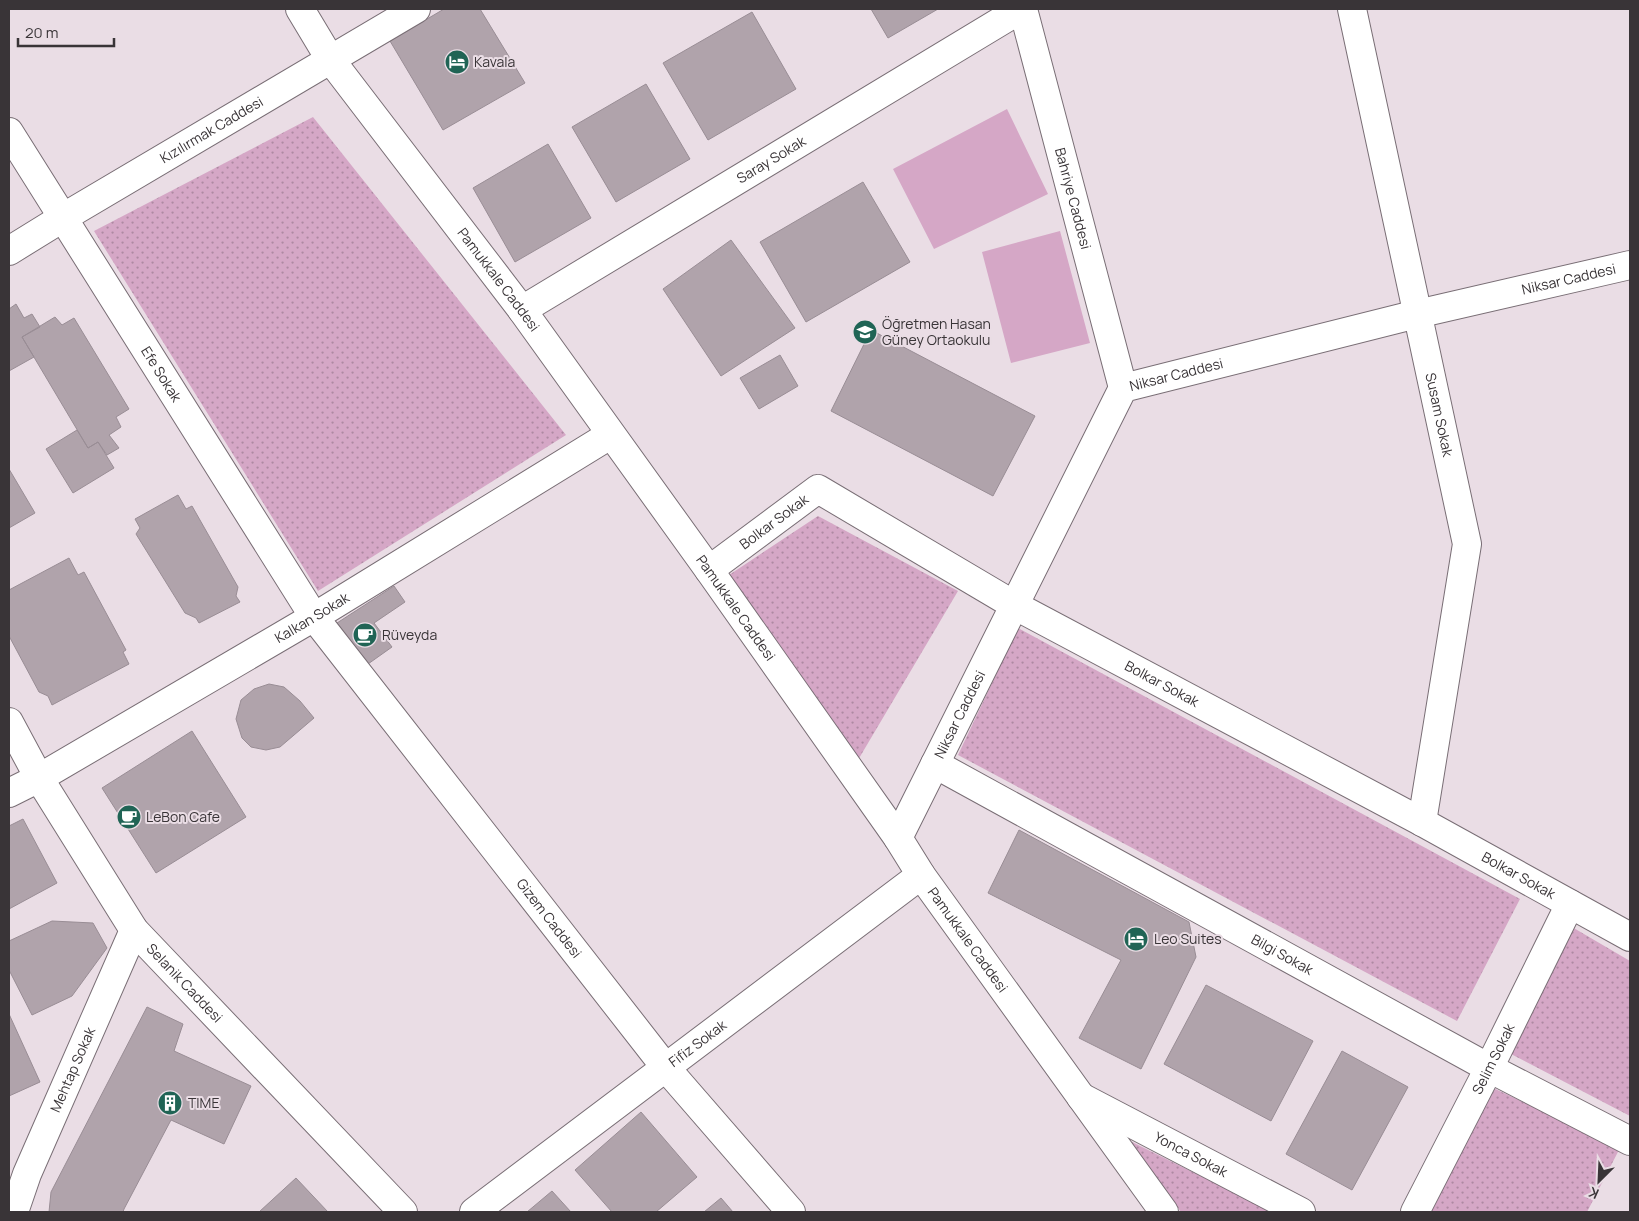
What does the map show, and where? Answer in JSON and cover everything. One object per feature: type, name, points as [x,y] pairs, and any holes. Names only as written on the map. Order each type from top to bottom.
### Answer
[{"type":"street","name":"Pamukkale Caddesi","points":[[300,9],[330,60],[522,310],[610,435],[709,570],[898,838],[921,875],[1164,1212]]},
{"type":"street","name":"Kızılırmak Caddesi","points":[[9,251],[64,216],[416,9]]},
{"type":"street","name":"Saray Sokak","points":[[522,310],[1022,9]]},
{"type":"street","name":"Bahriye Caddesi","points":[[1022,9],[1123,388]]},
{"type":"street","name":"Susam Sokak","points":[[1352,9],[1467,544],[1422,822]]},
{"type":"street","name":"Efe Sokak","points":[[9,132],[64,216],[314,617]]},
{"type":"street","name":"Niksar Caddesi","points":[[898,838],[1123,388],[1417,314],[1630,264]]},
{"type":"street","name":"Kalkan Sokak","points":[[9,793],[39,778],[314,617],[610,435]]},
{"type":"street","name":"Bolkar Sokak","points":[[709,570],[818,489],[1014,605],[1422,822],[1630,937]]},
{"type":"street","name":"Gizem Caddesi","points":[[314,617],[666,1068],[791,1212]]},
{"type":"street","name":"Selanik Caddesi","points":[[9,722],[39,778],[134,930],[403,1212]]},
{"type":"street","name":"Bilgi Sokak","points":[[935,764],[1489,1068],[1630,1141]]},
{"type":"street","name":"Fifiz Sokak","points":[[474,1212],[921,875]]},
{"type":"street","name":"Selim Sokak","points":[[1414,1212],[1489,1068],[1570,904]]},
{"type":"street","name":"Mehtap Sokak","points":[[14,1212],[27,1174],[134,930]]},
{"type":"street","name":"Yonca Sokak","points":[[1081,1097],[1301,1212]]},
{"type":"shaded area","points":[[1007,109],[1048,194],[934,249],[893,169]]},
{"type":"shaded area","points":[[313,117],[566,435],[318,591],[94,231]]},
{"type":"shaded area","points":[[1060,231],[1090,343],[1011,363],[982,252]]},
{"type":"shaded area","points":[[818,516],[958,591],[858,760],[729,575]]},
{"type":"shaded area","points":[[1018,628],[1520,899],[1457,1021],[958,755]]},
{"type":"shaded area","points":[[1572,927],[1630,961],[1630,1116],[1509,1053]]},
{"type":"shaded area","points":[[1487,1085],[1620,1148],[1587,1212],[1423,1212]]},
{"type":"shaded area","points":[[1126,1139],[1273,1212],[1181,1212]]},
{"type":"building","name":"Kavala","points":[[444,9],[480,9],[525,83],[443,130],[390,41]]},
{"type":"building","points":[[871,9],[938,9],[888,38]]},
{"type":"building","points":[[752,12],[796,89],[708,140],[663,63]]},
{"type":"building","points":[[646,84],[690,159],[616,202],[572,127]]},
{"type":"building","points":[[548,144],[591,218],[515,262],[473,188]]},
{"type":"building","points":[[863,182],[910,262],[806,322],[760,242]]},
{"type":"building","points":[[731,240],[795,328],[721,376],[663,289]]},
{"type":"building","points":[[16,304],[24,318],[32,314],[40,327],[22,337],[34,357],[9,371],[9,309]]},
{"type":"building","points":[[55,317],[62,325],[74,318],[129,409],[116,417],[121,427],[109,435],[119,448],[107,455],[98,442],[88,448],[22,337]]},
{"type":"building","points":[[871,330],[1035,416],[993,496],[831,411]]},
{"type":"building","points":[[780,355],[798,386],[759,409],[740,378]]},
{"type":"building","points":[[77,430],[88,448],[98,442],[114,468],[73,493],[46,449]]},
{"type":"building","points":[[9,469],[35,513],[9,528]]},
{"type":"building","points":[[178,495],[186,509],[192,506],[238,587],[236,596],[240,602],[199,623],[196,618],[185,613],[136,534],[140,528],[135,519]]},
{"type":"building","points":[[69,558],[78,575],[84,572],[126,650],[123,652],[129,664],[52,705],[48,696],[39,692],[9,636],[9,590]]},
{"type":"building","name":"Rüveyda","points":[[394,586],[405,602],[374,623],[392,647],[368,664],[337,623]]},
{"type":"building","points":[[269,684],[284,687],[300,701],[314,718],[280,747],[266,750],[251,747],[242,738],[236,719],[241,700],[254,689]]},
{"type":"building","points":[[192,731],[246,817],[156,873],[102,788]]},
{"type":"building","points":[[23,819],[57,883],[9,909],[9,826]]},
{"type":"building","name":"Leo Suites","points":[[1019,830],[1189,922],[1196,957],[1141,1069],[1079,1038],[1121,960],[988,893]]},
{"type":"building","points":[[52,921],[93,923],[107,948],[72,996],[32,1015],[9,970],[9,941]]},
{"type":"building","points":[[1206,985],[1313,1041],[1271,1121],[1164,1064]]},
{"type":"building","name":"TIME","points":[[147,1007],[183,1024],[174,1051],[251,1086],[224,1144],[171,1120],[123,1212],[49,1212],[51,1192]]},
{"type":"building","points":[[9,1014],[40,1082],[9,1096]]},
{"type":"building","points":[[1342,1051],[1408,1087],[1352,1190],[1286,1154]]},
{"type":"building","points":[[641,1112],[697,1177],[656,1212],[612,1212],[575,1170]]},
{"type":"building","points":[[296,1178],[328,1212],[259,1212]]},
{"type":"building","points":[[552,1191],[571,1212],[527,1212]]},
{"type":"building","points":[[721,1198],[733,1212],[704,1212]]},
{"type":"place","name":"Kavala","points":[[457,62]]},
{"type":"place","name":"Öğretmen Hasan Güney Ortaokulu","points":[[865,332]]},
{"type":"place","name":"Rüveyda","points":[[365,635]]},
{"type":"place","name":"LeBon Cafe","points":[[129,817]]},
{"type":"place","name":"Leo Suites","points":[[1136,939]]},
{"type":"place","name":"TIME","points":[[170,1103]]}]
